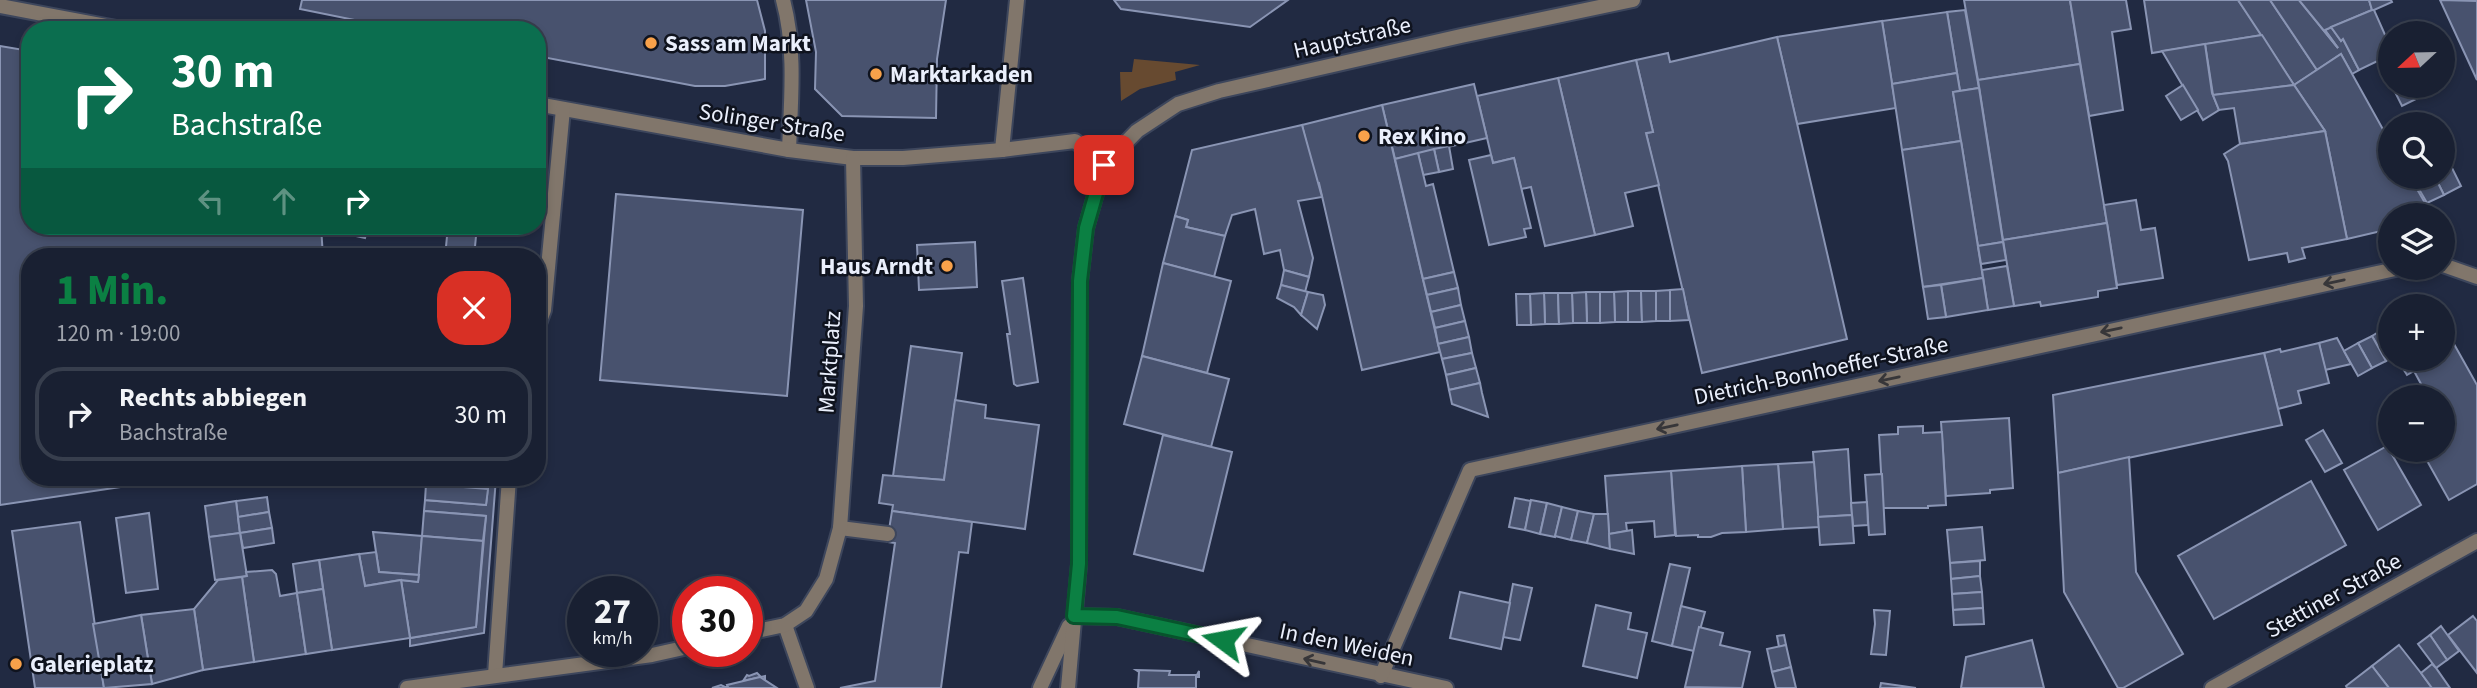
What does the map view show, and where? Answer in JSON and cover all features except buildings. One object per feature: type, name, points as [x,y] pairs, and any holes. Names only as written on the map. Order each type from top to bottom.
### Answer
[{"type":"street","points":[[783,0],[788,19],[792,66],[789,150]]},
{"type":"street","points":[[1002,150],[1017,0]]},
{"type":"street","name":"Hauptstraße","points":[[1104,165],[1137,131],[1178,104],[1209,94],[1633,0]]},
{"type":"street","points":[[0,6],[79,21]]},
{"type":"street","name":"Solinger Straße","points":[[546,106],[789,150],[853,158],[903,158],[1075,141],[1104,165]]},
{"type":"street","points":[[546,289],[563,109]]},
{"type":"street","name":"Marktplatz","points":[[763,630],[785,625],[806,611],[826,579],[840,528],[856,306],[853,158]]},
{"type":"street","points":[[1068,688],[1079,564],[1080,281],[1086,228],[1104,165]]},
{"type":"street","points":[[2455,269],[2477,277]]},
{"type":"street","name":"Dietrich-Bonhoeffer-Straße","points":[[1381,676],[1470,470],[2378,273]]},
{"type":"street","points":[[495,675],[508,486]]},
{"type":"street","points":[[840,528],[888,534]]},
{"type":"street","name":"Stettiner Straße","points":[[2212,688],[2477,541]]},
{"type":"street","points":[[1040,688],[1074,616]]},
{"type":"street","name":"In den Weiden","points":[[1074,616],[1117,617],[1446,688]]},
{"type":"street","points":[[785,625],[807,688]]},
{"type":"street","points":[[407,688],[471,683],[495,675],[672,650]]},
{"type":"shaded area","points":[[1134,59],[1200,65],[1175,72],[1176,80],[1140,89],[1121,101],[1120,72],[1132,72]]},
{"type":"place","name":"Sass am Markt","points":[[651,43]]},
{"type":"place","name":"Marktarkaden","points":[[876,74]]},
{"type":"place","name":"Rex Kino","points":[[1364,136]]},
{"type":"place","name":"Haus Arndt","points":[[947,266]]},
{"type":"place","name":"Galerieplatz","points":[[16,664]]},
{"type":"route","points":[[1104,165],[1086,228],[1080,281],[1079,564],[1074,616],[1117,617],[1223,640]]}]
